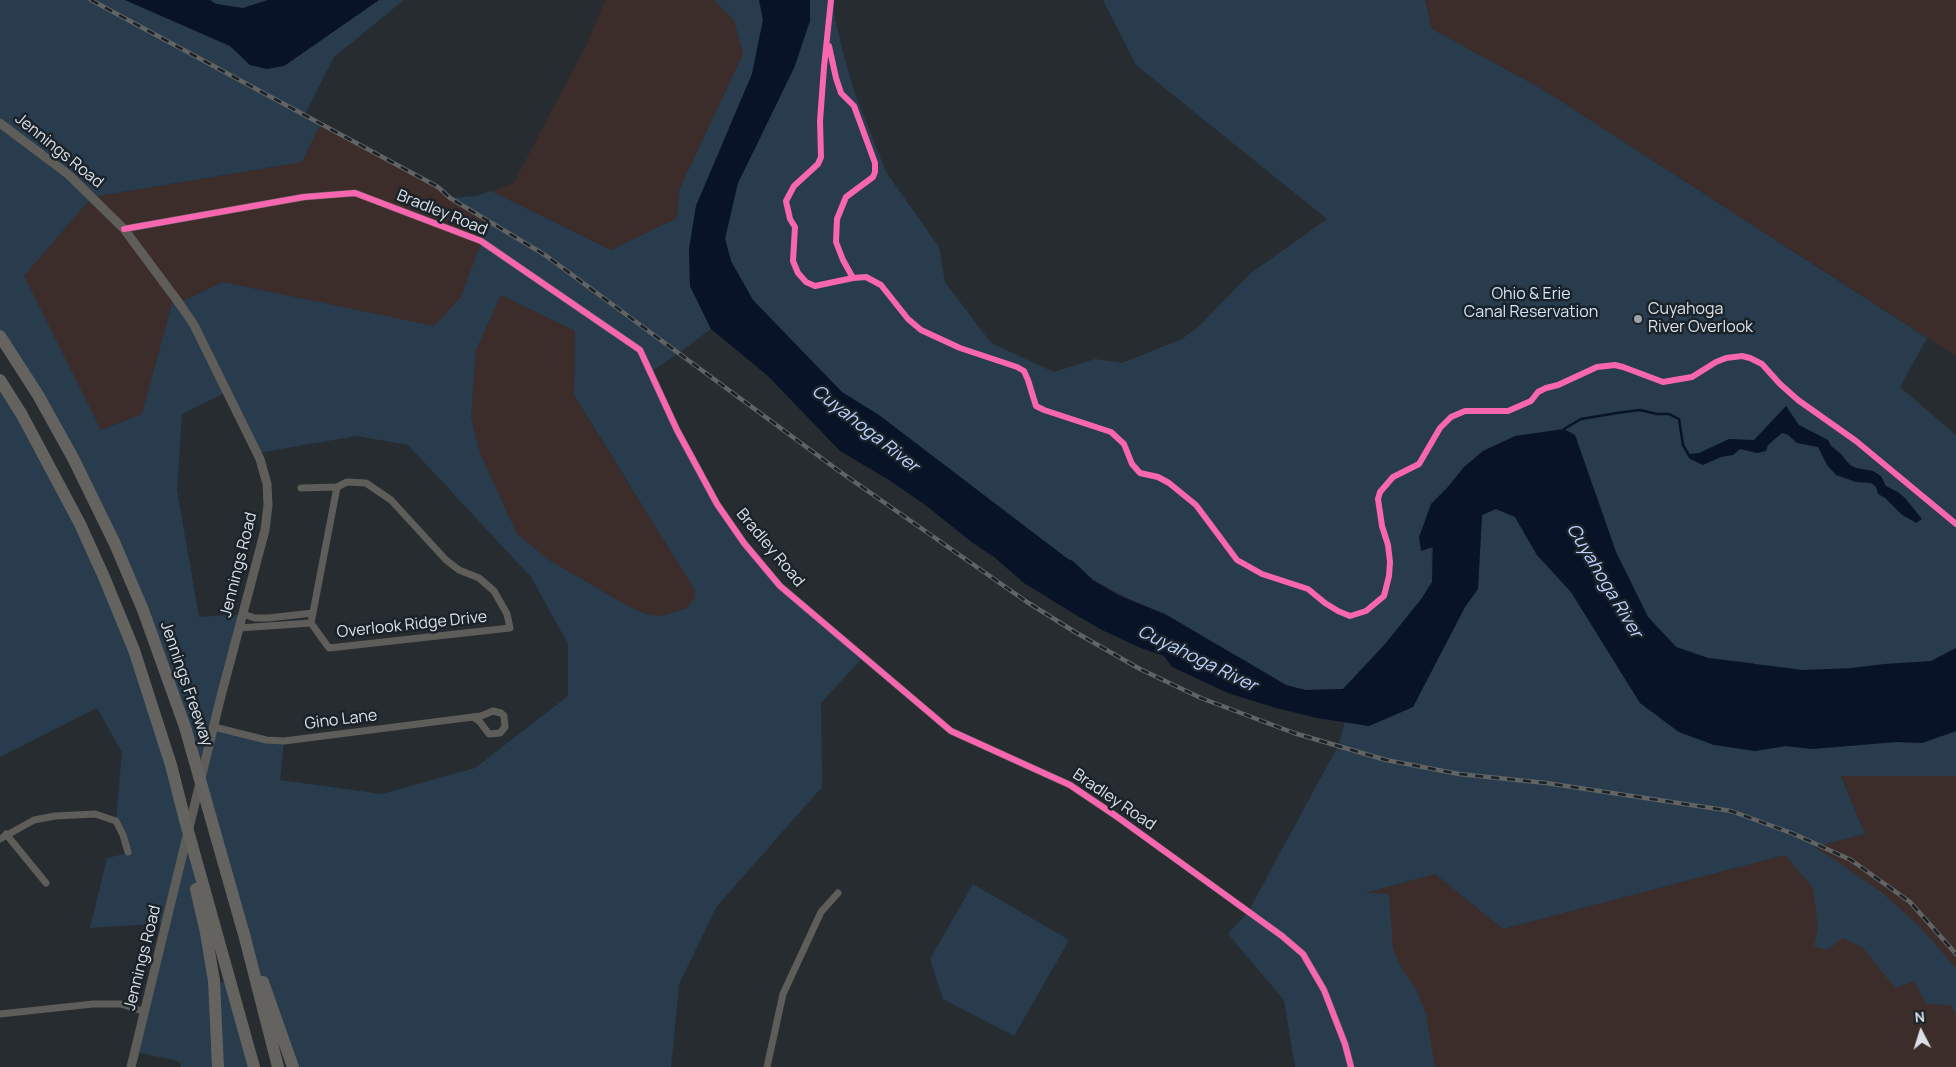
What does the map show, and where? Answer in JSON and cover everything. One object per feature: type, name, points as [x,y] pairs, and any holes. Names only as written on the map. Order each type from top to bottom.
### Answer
[{"type":"highway","name":"Jennings Freeway","points":[[0,336],[53,421],[73,458],[131,580],[185,728],[245,938],[278,1067]]},
{"type":"highway","points":[[0,380],[54,472],[104,577],[134,650],[171,765],[254,1067]]},
{"type":"highway","points":[[185,820],[193,874],[211,957],[218,1067]]},
{"type":"highway","points":[[245,938],[275,1011],[293,1067]]},
{"type":"street","name":"Jennings Road","points":[[0,123],[69,175],[124,229],[194,325],[260,458],[267,484],[268,505],[265,530],[213,731],[131,1067]]},
{"type":"street","name":"Bradley Road","points":[[124,229],[304,196],[355,193],[481,241],[640,350],[677,430],[717,504],[744,544],[780,586],[951,731],[1070,784],[1282,936],[1303,954],[1324,990],[1345,1044],[1351,1067]]},
{"type":"street","name":"Overlook Ridge Drive","points":[[311,623],[329,648],[510,628],[507,614],[494,591],[479,578],[458,570],[446,560],[392,500],[366,483],[347,482],[337,487]]},
{"type":"street","points":[[239,628],[311,623],[337,487],[301,488]]},
{"type":"street","points":[[243,614],[255,618],[268,618],[313,613]]},
{"type":"street","name":"Gino Lane","points":[[213,731],[266,740],[284,741],[473,717],[497,712],[504,716],[505,728],[496,734],[489,734],[480,722],[473,717]]},
{"type":"street","points":[[46,883],[3,836],[34,820],[55,816],[95,814],[116,821],[128,852]]},
{"type":"street","points":[[767,1067],[782,994],[821,912],[838,893]]},
{"type":"street","points":[[0,1014],[92,1004],[120,1004],[145,1012]]},
{"type":"shaded area","points":[[605,0],[714,0],[734,20],[743,54],[679,190],[677,218],[611,250],[491,191],[513,184],[587,44]]},
{"type":"shaded area","points":[[1425,0],[1956,0],[1956,356],[1542,89],[1432,29]]},
{"type":"shaded area","points":[[320,125],[438,187],[450,198],[489,221],[461,298],[434,326],[223,282],[179,303],[174,297],[142,414],[101,430],[23,277],[92,197],[302,162]]},
{"type":"shaded area","points":[[501,295],[575,331],[574,396],[694,589],[695,596],[688,608],[662,616],[646,614],[628,606],[549,560],[517,534],[480,453],[471,417],[476,350]]},
{"type":"shaded area","points":[[1841,775],[1956,776],[1956,1067],[1406,1067],[1415,1055],[1363,894],[1435,874],[1503,929],[1865,834]]},
{"type":"green space","points":[[0,0],[125,0],[230,46],[250,65],[284,66],[379,0],[404,0],[334,57],[304,116],[320,125],[302,162],[92,197],[24,276],[101,430],[142,414],[174,296],[179,303],[223,282],[434,326],[461,297],[489,221],[450,198],[477,196],[491,191],[611,250],[677,218],[679,190],[743,54],[734,20],[714,0],[759,0],[763,20],[752,74],[696,206],[689,249],[690,286],[711,329],[650,372],[717,504],[780,586],[863,657],[821,703],[822,787],[717,906],[679,984],[671,1067],[293,1067],[245,938],[185,727],[115,544],[0,336]],"holes":[[[501,295],[575,331],[574,395],[694,589],[695,596],[688,608],[662,616],[646,614],[628,606],[549,560],[517,534],[480,453],[471,417],[476,350]],[[227,392],[257,453],[357,436],[408,445],[531,577],[568,644],[568,696],[475,768],[382,794],[280,780],[284,741],[214,727],[243,614],[199,617],[177,490],[182,414]]]},
{"type":"green space","points":[[210,0],[268,0],[243,8],[216,4]]},
{"type":"green space","name":"Ohio & Erie Canal Reservation","points":[[808,0],[834,0],[834,15],[854,91],[886,172],[939,247],[945,282],[991,343],[1054,372],[1095,359],[1122,363],[1182,339],[1198,327],[1251,273],[1327,219],[1136,65],[1103,0],[1425,0],[1432,29],[1542,89],[1927,338],[1900,387],[1956,435],[1956,684],[1777,690],[1754,663],[1708,658],[1677,647],[1648,617],[1616,552],[1575,435],[1447,488],[1431,504],[1432,582],[1422,598],[1372,662],[1360,671],[1343,689],[1305,690],[1286,685],[1239,657],[1093,580],[840,399],[764,322],[731,261],[725,239],[736,177],[755,149],[797,60]]},
{"type":"green space","points":[[0,380],[104,577],[185,820],[214,981],[231,983],[254,1067],[181,1067],[179,1061],[135,1052],[167,923],[90,928],[107,858],[128,853],[116,821],[122,752],[97,708],[0,757]]},
{"type":"green space","points":[[1496,509],[1515,517],[1537,555],[1571,592],[1640,703],[1679,732],[1755,751],[1786,746],[1812,749],[1896,742],[1922,743],[1956,731],[1956,776],[1841,776],[1865,834],[1814,847],[1881,892],[1919,926],[1956,968],[1956,1016],[1951,1005],[1926,1004],[1914,981],[1895,988],[1863,948],[1843,938],[1827,950],[1814,946],[1818,927],[1813,888],[1785,855],[1503,929],[1435,874],[1365,893],[1389,894],[1393,948],[1401,968],[1416,989],[1426,1014],[1435,1067],[1295,1067],[1284,1000],[1228,934],[1248,912],[1338,746],[1345,722],[1369,726],[1413,707],[1465,607],[1478,589],[1482,515]]},
{"type":"green space","points":[[973,884],[1069,940],[1014,1036],[943,999],[930,959]]},
{"type":"water","points":[[125,0],[210,0],[216,4],[243,8],[268,0],[379,0],[284,66],[267,69],[250,65],[230,46]]},
{"type":"water","name":"Cuyahoga River","points":[[759,0],[810,0],[810,21],[794,68],[738,183],[725,239],[731,261],[753,300],[842,392],[879,415],[1073,561],[1093,580],[1118,595],[1165,614],[1286,685],[1305,690],[1343,689],[1385,644],[1422,598],[1432,582],[1433,547],[1421,551],[1419,537],[1431,504],[1464,467],[1483,451],[1515,436],[1564,429],[1575,435],[1616,552],[1648,617],[1676,647],[1708,658],[1803,670],[1931,661],[1956,648],[1956,731],[1922,743],[1896,742],[1812,749],[1786,746],[1755,751],[1714,745],[1679,732],[1640,703],[1571,592],[1537,555],[1515,517],[1496,509],[1482,515],[1478,589],[1465,607],[1413,707],[1369,726],[1317,718],[1228,693],[1172,667],[1164,656],[1141,648],[1102,630],[1076,615],[1024,583],[994,557],[973,543],[924,504],[889,480],[840,451],[768,376],[711,329],[690,286],[689,249],[696,206],[752,74],[763,20]]},
{"type":"water","points":[[1786,406],[1799,425],[1828,440],[1831,446],[1850,465],[1873,471],[1881,476],[1886,486],[1905,498],[1922,519],[1916,523],[1901,514],[1885,498],[1878,494],[1876,487],[1871,483],[1856,482],[1836,475],[1827,465],[1818,447],[1797,443],[1788,435],[1782,433],[1768,445],[1766,451],[1757,453],[1740,449],[1733,455],[1721,457],[1703,465],[1690,459],[1690,454],[1699,453],[1729,439],[1754,440]]},
{"type":"waterway","points":[[1564,429],[1581,419],[1617,413],[1640,410],[1657,414],[1669,414],[1679,419],[1683,445],[1690,457]]},
{"type":"railway","points":[[91,0],[438,187],[450,198],[545,255],[839,471],[1027,602],[1140,669],[1201,698],[1294,733],[1386,760],[1459,774],[1546,783],[1731,811],[1794,834],[1851,860],[1910,902],[1956,954]]},
{"type":"cycle path","points":[[831,0],[820,121],[821,157],[818,164],[794,186],[786,201],[790,219],[795,227],[793,261],[798,273],[806,282],[815,286],[866,277],[881,285],[908,319],[921,330],[960,348],[1024,371],[1036,406],[1111,432],[1124,444],[1132,464],[1140,473],[1158,477],[1169,483],[1196,505],[1237,560],[1262,574],[1308,589],[1338,611],[1350,616],[1366,611],[1384,596],[1390,562],[1378,499],[1380,492],[1393,477],[1419,464],[1440,428],[1451,417],[1465,411],[1508,411],[1531,401],[1538,392],[1546,388],[1558,385],[1597,367],[1615,365],[1663,382],[1692,377],[1726,358],[1742,356],[1750,358],[1762,364],[1798,400],[1856,441],[1956,524]]},
{"type":"cycle path","points":[[829,46],[841,93],[854,106],[875,163],[873,177],[846,197],[837,219],[836,242],[853,278]]},
{"type":"cycle path","points":[[124,229],[304,197],[355,193],[481,241],[640,350],[677,430],[717,504],[744,543],[780,586],[951,731],[1070,785],[1282,936],[1303,954],[1324,990],[1345,1044],[1351,1067]]},
{"type":"place","name":"Cuyahoga River Overlook","points":[[1638,319]]}]
